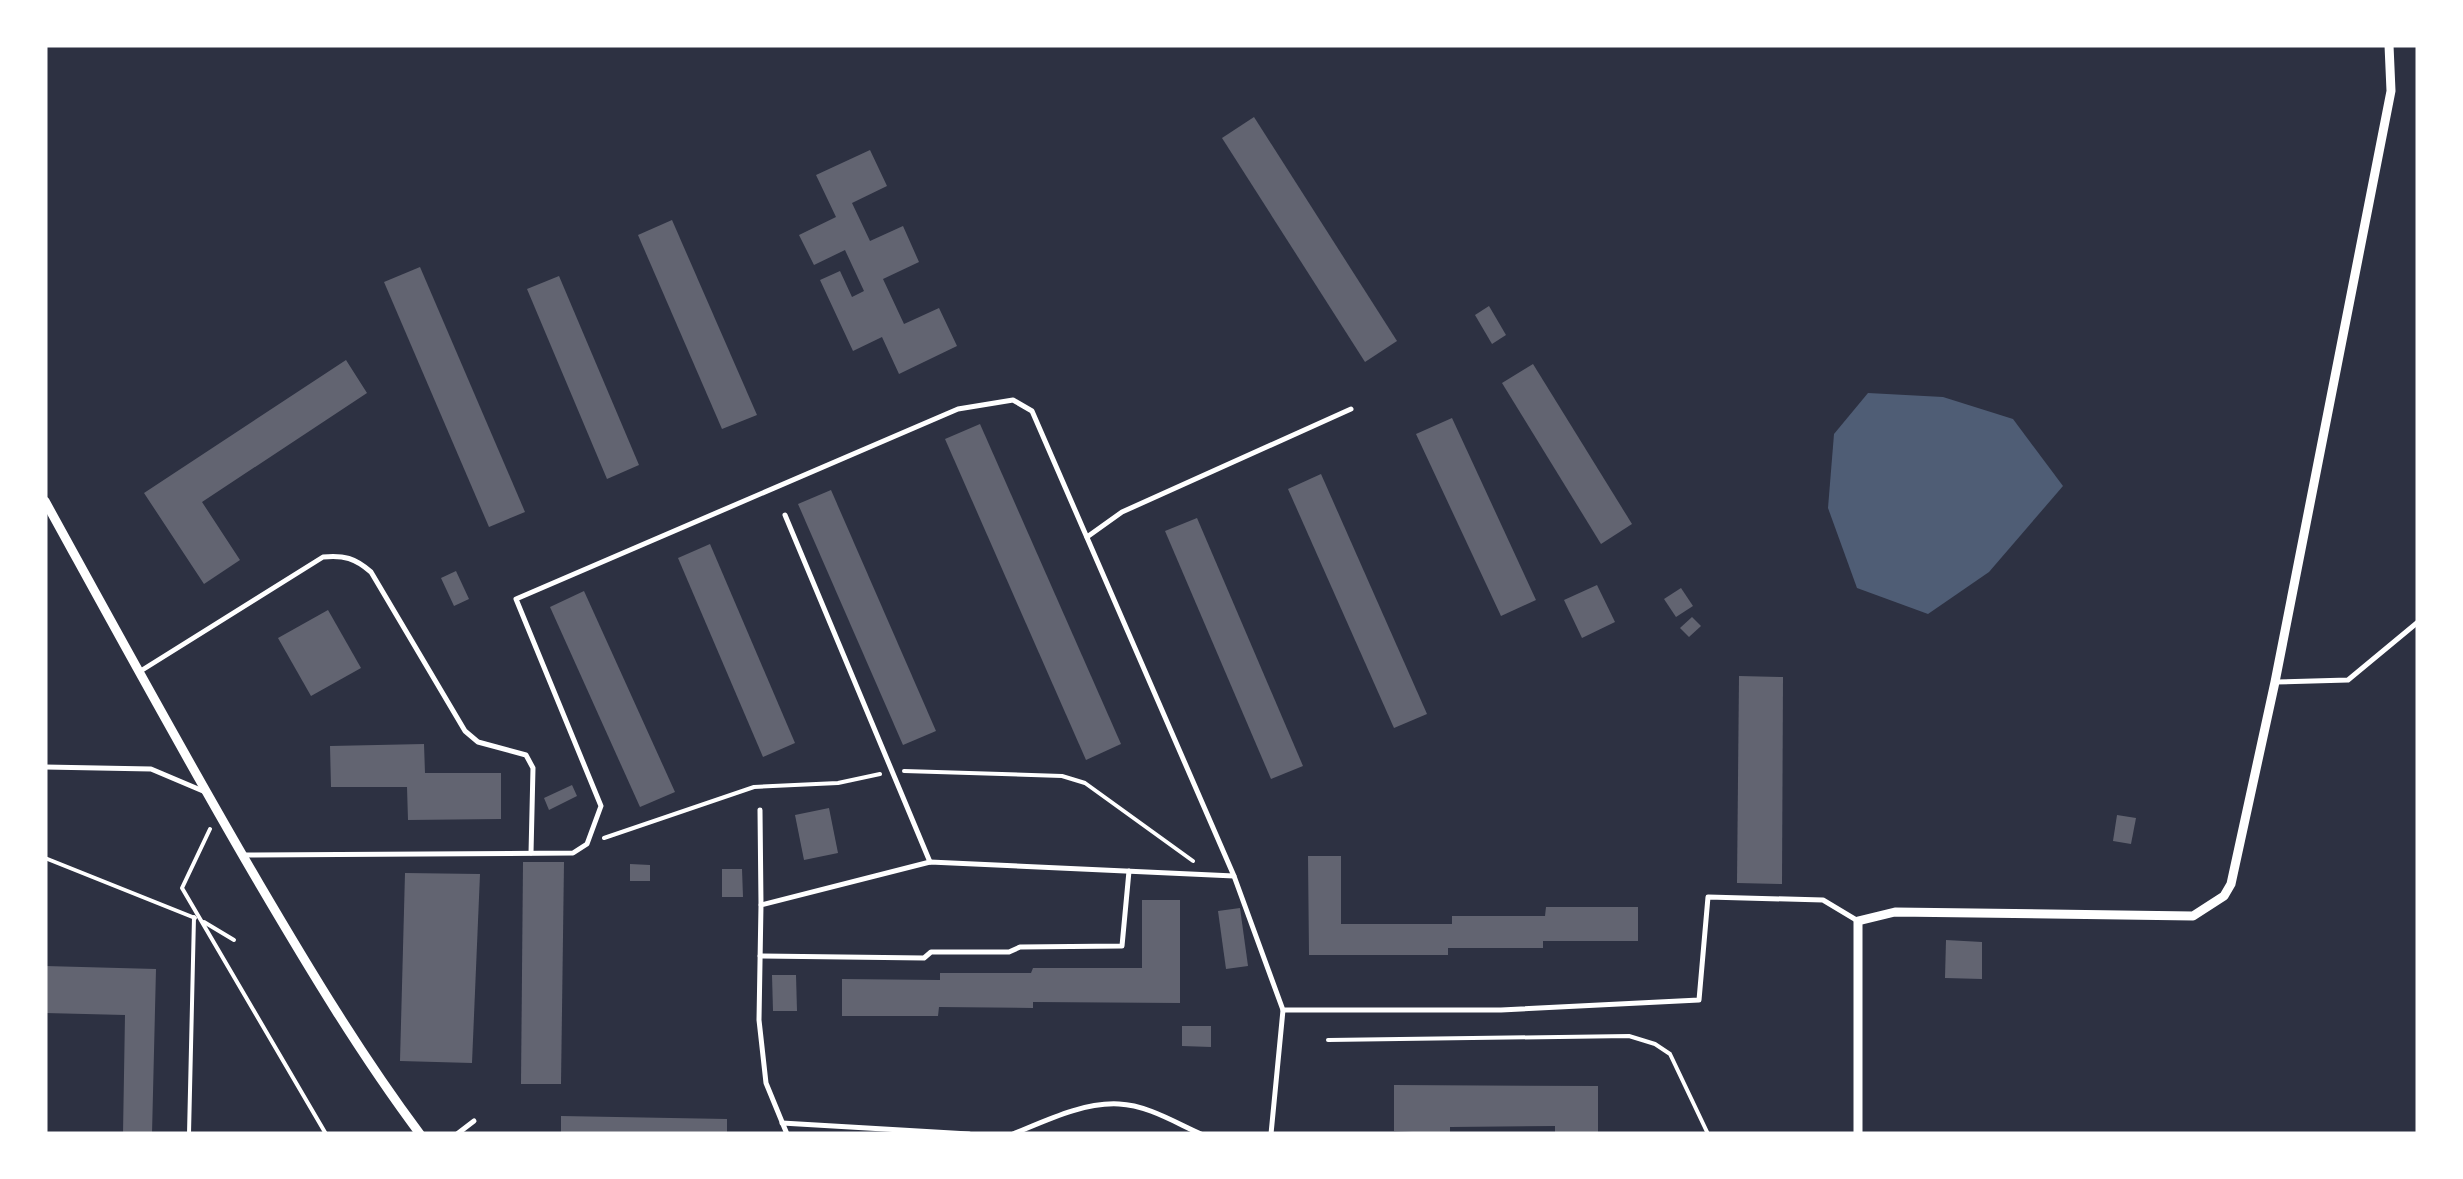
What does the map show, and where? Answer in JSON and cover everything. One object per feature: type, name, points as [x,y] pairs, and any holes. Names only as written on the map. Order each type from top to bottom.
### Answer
[{"type":"street","points":[[1858,1134],[1858,921],[1895,912],[2193,916],[2224,896],[2231,884],[2275,682],[2391,91],[2389,45]]},
{"type":"street","points":[[45,502],[242,854],[373,1072],[420,1134]]},
{"type":"lane","points":[[242,854],[573,853],[587,844],[601,806],[516,599],[958,409],[1013,400],[1032,411],[1234,876],[1283,1010],[1271,1134]]},
{"type":"lane","points":[[1087,537],[1122,512],[1351,409]]},
{"type":"lane","points":[[785,515],[930,862]]},
{"type":"lane","points":[[139,672],[323,557],[341,555],[358,561],[371,572],[464,731],[478,742],[526,756],[533,768],[532,853]]},
{"type":"lane","points":[[2275,682],[2348,680],[2418,622]]},
{"type":"lane","points":[[45,767],[150,769],[206,792]]},
{"type":"lane","points":[[760,810],[759,1020],[766,1083],[787,1134]]},
{"type":"lane","points":[[761,905],[930,862],[1234,876]]},
{"type":"lane","points":[[760,956],[924,958],[931,952],[1122,946],[1128,871]]},
{"type":"lane","points":[[1283,1010],[1501,1010],[1699,1000],[1708,897],[1824,900],[1858,921]]},
{"type":"lane","points":[[1013,1134],[1088,1107],[1121,1104],[1158,1114],[1201,1134]]},
{"type":"lane","points":[[457,1134],[474,1121]]},
{"type":"lane","points":[[782,1123],[969,1134]]},
{"type":"path","points":[[587,844],[754,787],[838,783],[892,771],[1062,776],[1085,782],[1214,875]]},
{"type":"path","points":[[218,813],[182,888],[326,1134]]},
{"type":"path","points":[[45,858],[194,917],[234,940]]},
{"type":"path","points":[[188,1134],[194,917]]},
{"type":"path","points":[[1328,1040],[1629,1036],[1655,1044],[1670,1054],[1708,1134]]},
{"type":"water","points":[[1868,393],[1943,397],[2013,419],[2063,486],[1989,572],[1928,614],[1857,588],[1828,508],[1834,434]]},
{"type":"building","points":[[1254,117],[1397,341],[1365,362],[1222,138]]},
{"type":"building","points":[[870,150],[887,186],[852,203],[870,241],[903,226],[919,262],[883,279],[904,324],[939,308],[957,346],[899,374],[882,337],[853,351],[820,280],[840,271],[852,297],[864,291],[845,250],[814,265],[799,235],[836,217],[816,175]]},
{"type":"building","points":[[672,220],[757,415],[722,429],[638,235]]},
{"type":"building","points":[[420,267],[525,512],[489,527],[384,282]]},
{"type":"building","points":[[559,276],[639,465],[607,479],[527,289]]},
{"type":"building","points":[[1489,306],[1506,335],[1492,344],[1475,315]]},
{"type":"building","points":[[346,360],[367,393],[202,502],[240,560],[204,584],[144,493]]},
{"type":"building","points":[[1533,364],[1632,524],[1601,544],[1502,383]]},
{"type":"building","points":[[1452,418],[1536,600],[1501,616],[1416,434]]},
{"type":"building","points":[[980,424],[1121,744],[1086,760],[945,439]]},
{"type":"building","points":[[1321,474],[1427,714],[1394,728],[1288,489]]},
{"type":"building","points":[[831,490],[936,731],[903,745],[798,504]]},
{"type":"building","points":[[1197,518],[1303,766],[1271,779],[1165,531]]},
{"type":"building","points":[[710,544],[795,743],[763,757],[678,558]]},
{"type":"building","points":[[456,571],[469,599],[454,606],[441,578]]},
{"type":"building","points":[[1597,585],[1615,622],[1582,638],[1564,600]]},
{"type":"building","points":[[1681,588],[1693,606],[1676,617],[1664,599]]},
{"type":"building","points":[[584,591],[675,792],[640,807],[550,607]]},
{"type":"building","points":[[328,610],[361,668],[311,696],[278,638]]},
{"type":"building","points":[[1692,617],[1701,626],[1689,637],[1680,628]]},
{"type":"building","points":[[1739,676],[1783,677],[1782,884],[1737,883]]},
{"type":"building","points":[[424,744],[425,773],[501,773],[501,819],[408,820],[407,787],[331,787],[330,746]]},
{"type":"building","points":[[572,785],[577,796],[549,810],[544,798]]},
{"type":"building","points":[[829,808],[838,853],[804,860],[795,815]]},
{"type":"building","points":[[2117,815],[2136,818],[2131,844],[2113,841]]},
{"type":"building","points":[[1308,856],[1341,856],[1341,924],[1452,924],[1452,916],[1545,916],[1546,907],[1638,907],[1638,941],[1543,941],[1543,948],[1448,948],[1448,955],[1309,955]]},
{"type":"building","points":[[523,862],[564,862],[561,1084],[521,1084]]},
{"type":"building","points":[[630,864],[650,865],[650,881],[630,881]]},
{"type":"building","points":[[722,869],[742,869],[743,897],[722,897]]},
{"type":"building","points":[[405,873],[480,874],[472,1063],[400,1061]]},
{"type":"building","points":[[1142,900],[1180,900],[1180,1003],[1033,1002],[1033,1008],[939,1007],[938,1016],[842,1016],[842,979],[940,980],[940,973],[1142,968]]},
{"type":"building","points":[[1240,908],[1248,966],[1226,969],[1218,911]]},
{"type":"building","points":[[1946,940],[1982,942],[1982,979],[1945,978]]},
{"type":"building","points":[[45,966],[156,969],[152,1134],[123,1134],[125,1015],[45,1013]]},
{"type":"building","points":[[772,975],[796,975],[797,1011],[773,1011]]},
{"type":"building","points":[[1182,1026],[1211,1026],[1211,1047],[1182,1046]]},
{"type":"building","points":[[1394,1085],[1598,1086],[1598,1134],[1555,1134],[1555,1126],[1450,1127],[1450,1134],[1394,1131]]},
{"type":"building","points":[[561,1116],[727,1119],[727,1134],[561,1134]]}]
